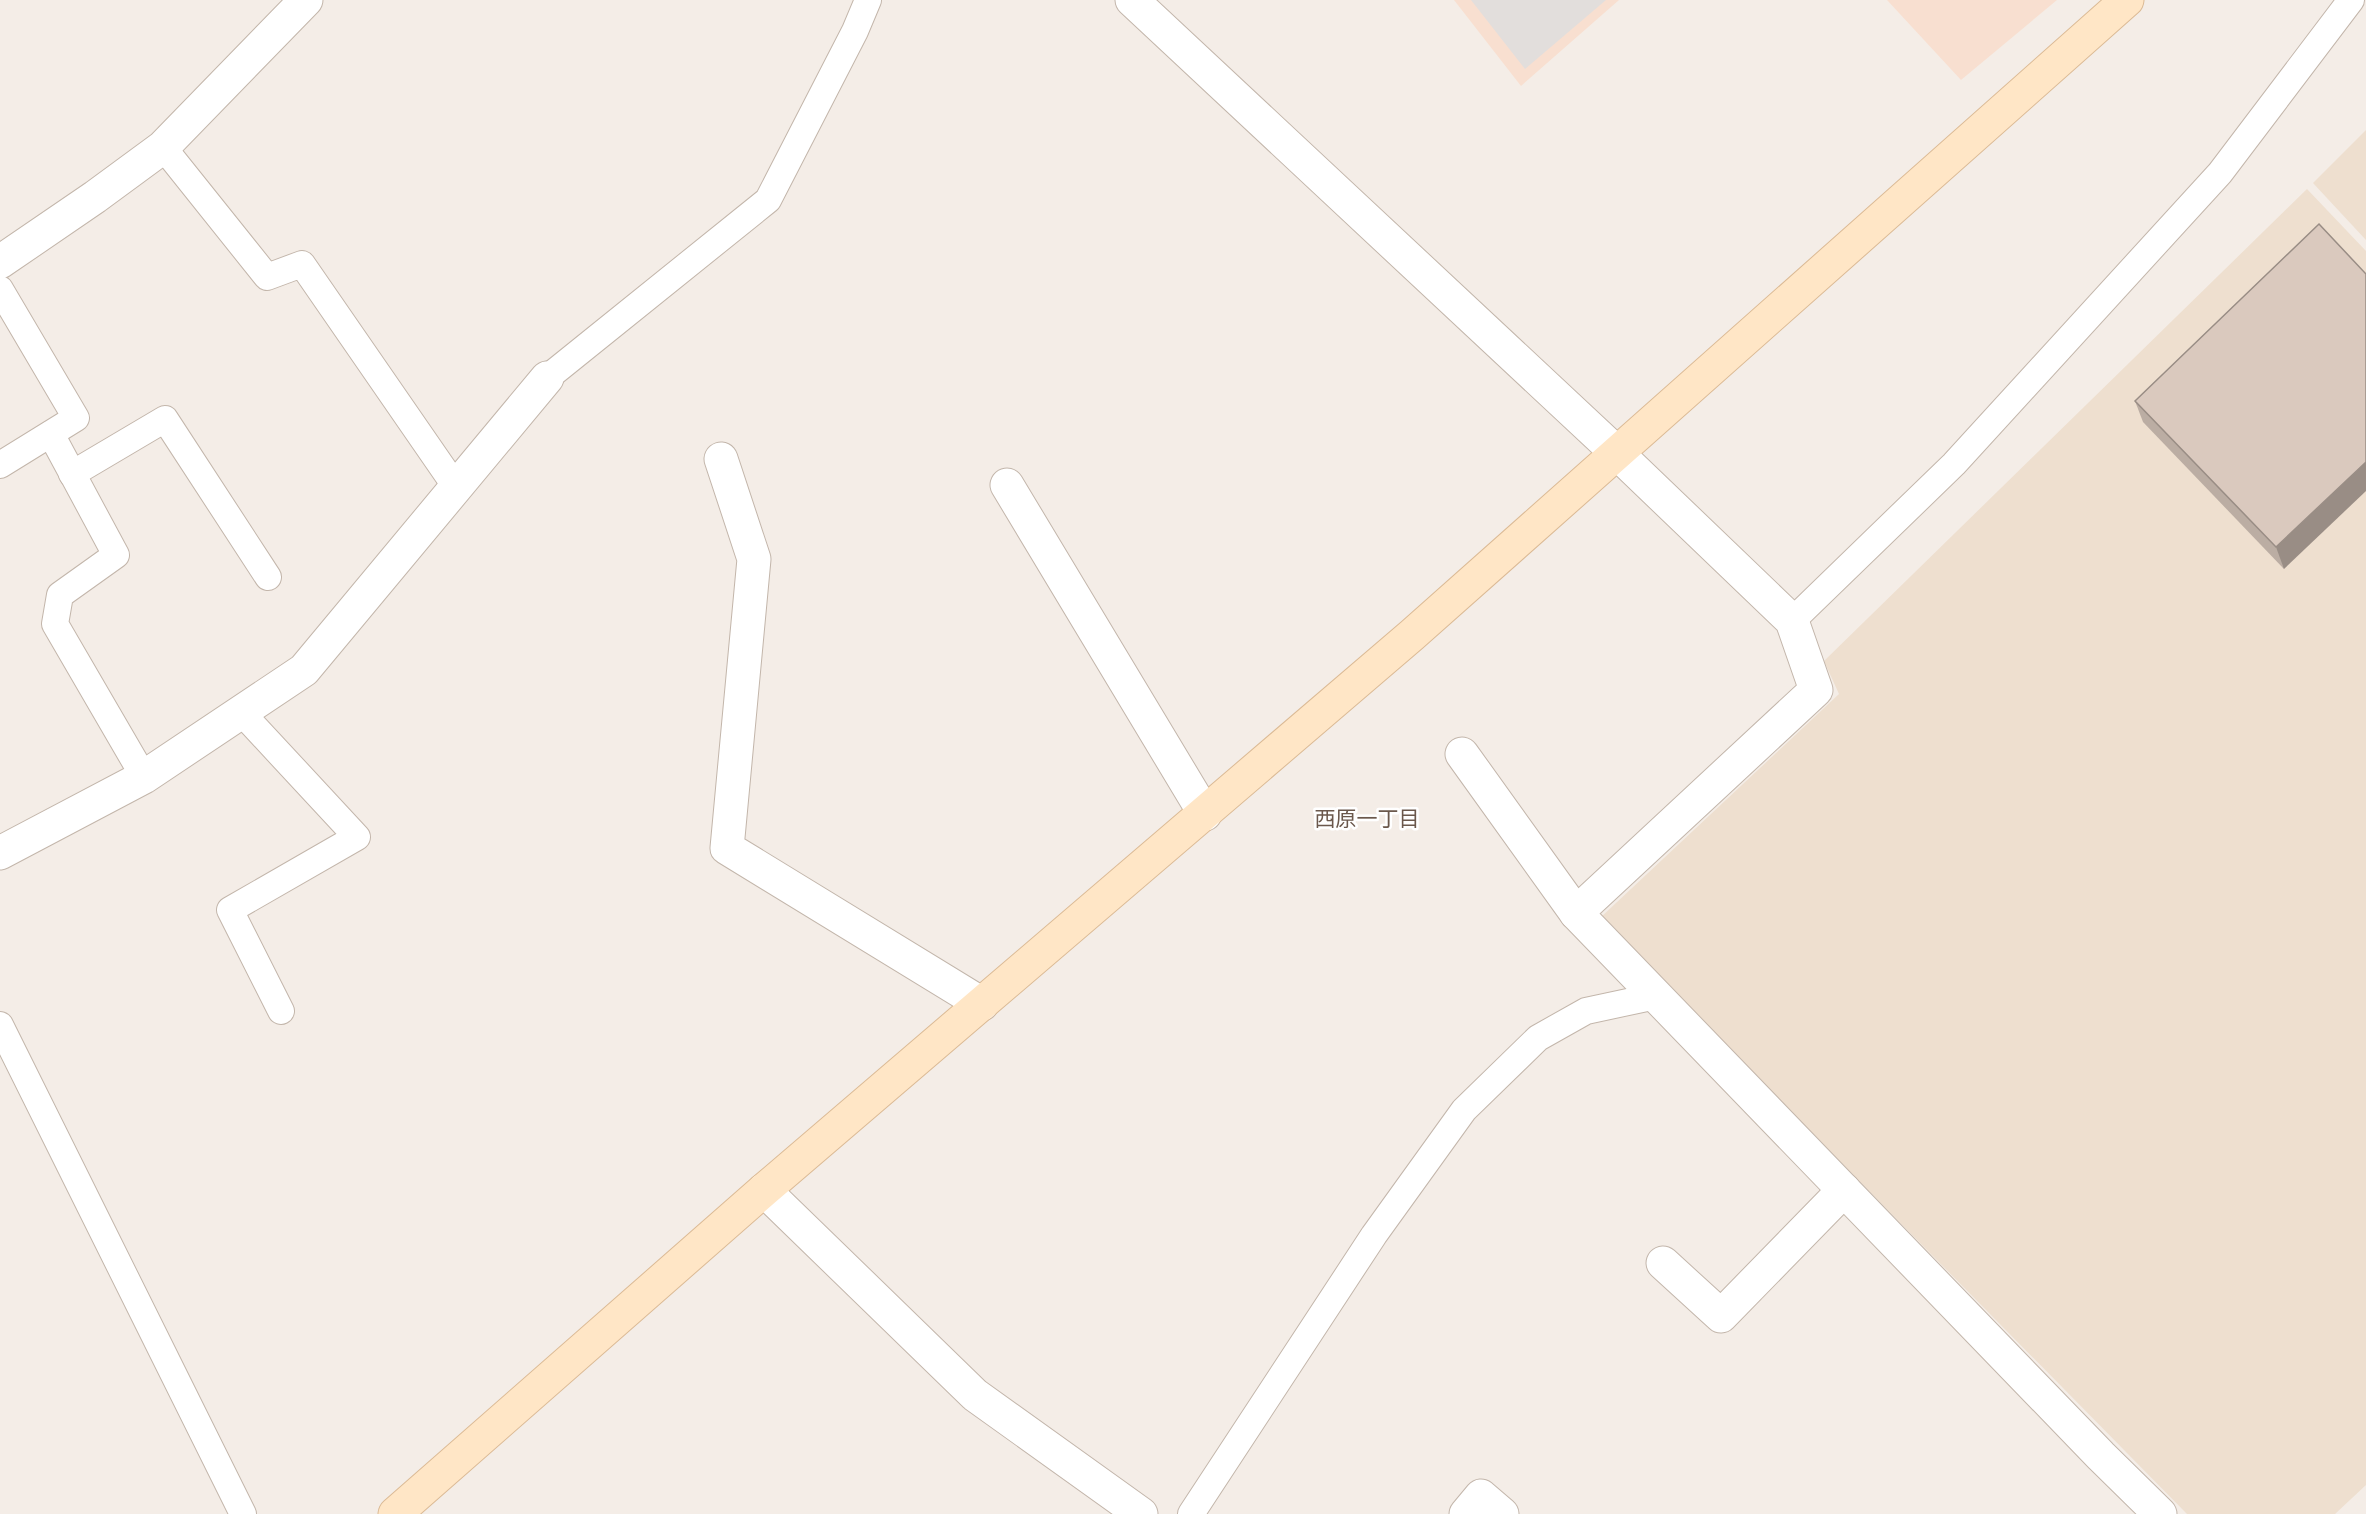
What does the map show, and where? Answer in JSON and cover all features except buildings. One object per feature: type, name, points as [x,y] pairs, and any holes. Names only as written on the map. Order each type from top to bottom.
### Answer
[{"type":"street","points":[[0,262],[164,147],[306,0]]},
{"type":"street","points":[[1132,0],[1617,453],[1792,621],[1816,690],[1576,913]]},
{"type":"street","points":[[395,1514],[764,1190],[1412,635],[2127,0]]},
{"type":"street","points":[[0,853],[144,777],[304,670],[547,378]]},
{"type":"street","points":[[721,459],[754,559],[727,848],[982,1004]]},
{"type":"street","points":[[1007,485],[1205,814]]},
{"type":"street","points":[[1462,754],[1576,913],[2101,1456],[2160,1514]]},
{"type":"street","points":[[764,1190],[975,1395],[1142,1514]]},
{"type":"street","points":[[1663,1263],[1721,1316],[1844,1190]]},
{"type":"street","points":[[1466,1514],[1481,1496],[1502,1514]]},
{"type":"lane","points":[[547,378],[768,200],[855,31],[868,0]]},
{"type":"lane","points":[[1792,621],[1954,464],[2220,173],[2351,0]]},
{"type":"lane","points":[[164,147],[267,277],[302,264],[456,487]]},
{"type":"lane","points":[[0,289],[76,418],[0,465]]},
{"type":"lane","points":[[72,474],[165,419],[268,577]]},
{"type":"lane","points":[[51,434],[116,555],[60,595],[56,624],[144,777]]},
{"type":"lane","points":[[241,712],[357,837],[230,910],[281,1011]]},
{"type":"lane","points":[[1191,1514],[1374,1236],[1464,1110],[1538,1038],[1586,1011],[1656,996]]},
{"type":"lane","points":[[0,1025],[243,1514]]},
{"type":"shaded area","points":[[1454,0],[1619,0],[1521,86]]},
{"type":"shaded area","points":[[1471,0],[1606,0],[1525,69]]},
{"type":"shaded area","points":[[1887,0],[2057,0],[1961,80]]},
{"type":"shaded area","points":[[2366,130],[2366,240],[2313,183]]},
{"type":"shaded area","points":[[2307,189],[2366,251],[2366,1485],[2335,1514],[2187,1514],[1600,918],[1839,694],[1824,661]]},
{"type":"district","name":"西原一丁目","points":[[1367,819]]}]
